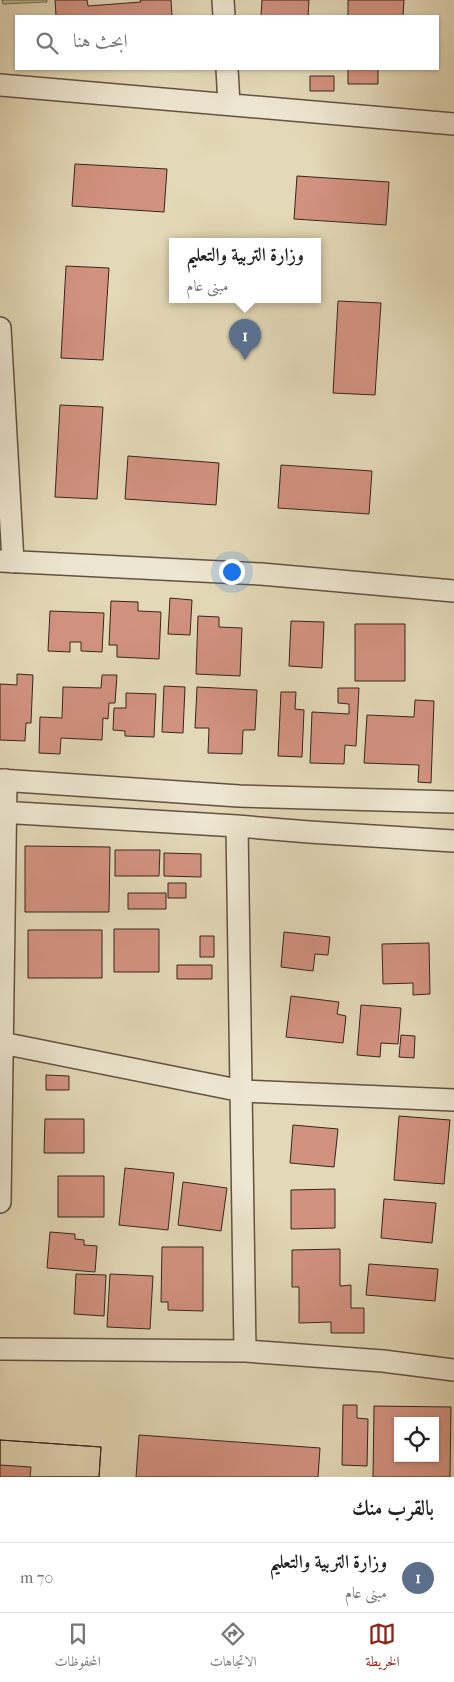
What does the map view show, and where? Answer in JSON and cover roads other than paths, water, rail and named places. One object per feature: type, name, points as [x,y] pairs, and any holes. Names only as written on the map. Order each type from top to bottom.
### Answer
[{"type":"street","points":[[223,0],[224,15]]},
{"type":"street","points":[[227,70],[229,104]]},
{"type":"street","points":[[0,85],[454,124]]},
{"type":"street","points":[[0,328],[6,561],[261,574],[454,590]]},
{"type":"street","points":[[0,1202],[3,780],[239,796],[454,802]]},
{"type":"street","points":[[3,812],[454,840]]},
{"type":"street","points":[[237,826],[245,1351]]},
{"type":"street","points":[[2,1043],[242,1091],[454,1100]]},
{"type":"street","points":[[0,1349],[245,1351],[383,1361],[454,1370]]},
{"type":"place","name":"وزارة التربية والتعليم","points":[[245,360]]}]
